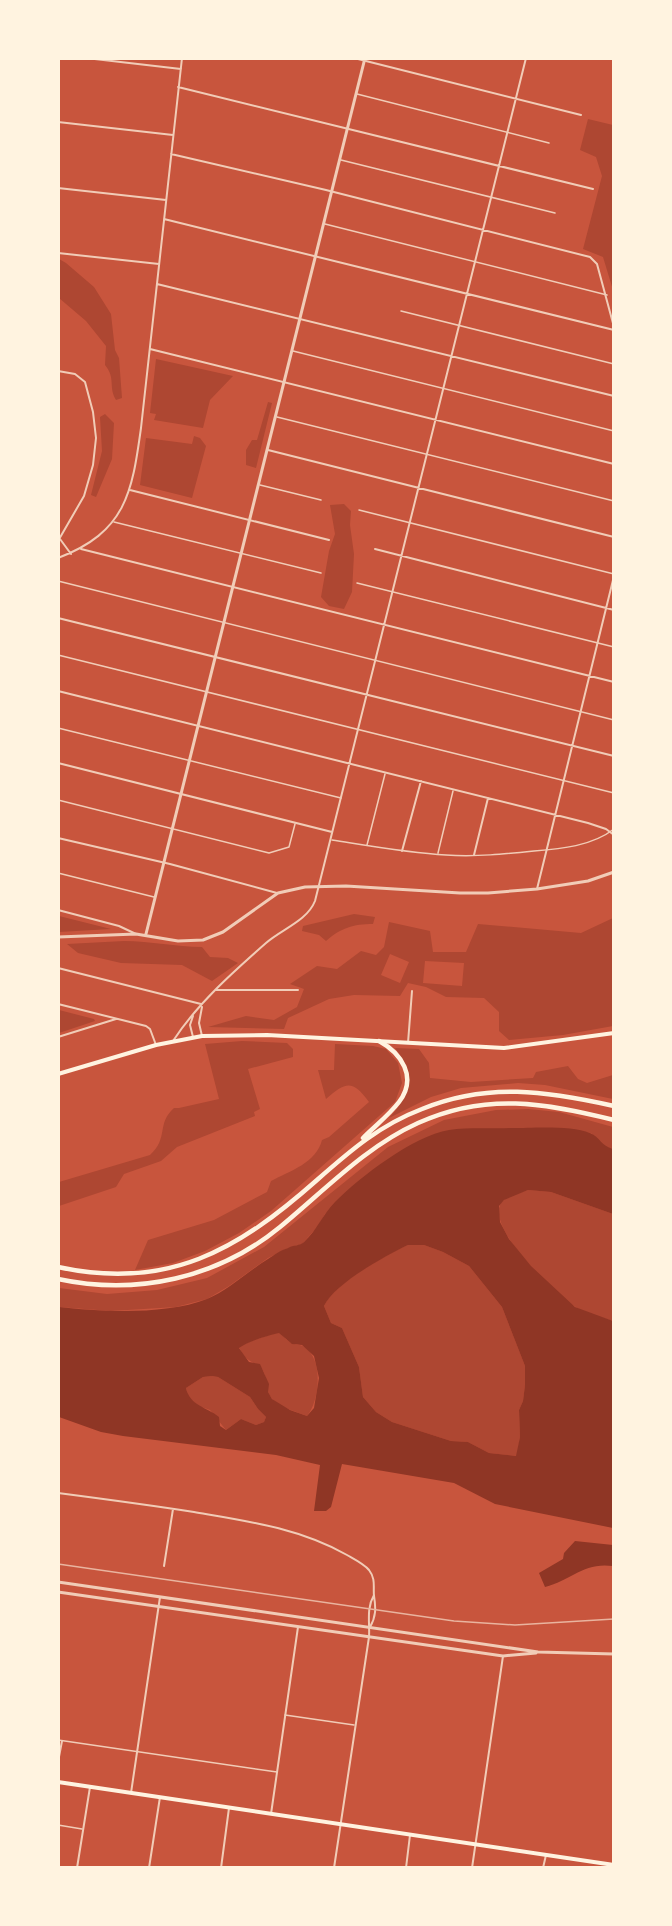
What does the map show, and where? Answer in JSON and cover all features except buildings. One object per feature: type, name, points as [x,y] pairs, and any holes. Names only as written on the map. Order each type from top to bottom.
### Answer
[{"type":"highway","points":[[58,1268],[95,1273],[128,1274],[169,1268],[207,1257],[266,1223],[357,1144],[400,1102],[407,1077],[400,1058],[392,1048],[379,1041]]},
{"type":"highway","points":[[357,1144],[422,1108],[474,1094],[534,1091],[614,1106]]},
{"type":"highway","points":[[58,1280],[92,1285],[133,1286],[172,1280],[211,1268],[247,1251],[383,1142],[419,1123],[447,1113],[477,1106],[518,1103],[551,1105],[614,1120]]},
{"type":"main road","points":[[58,1074],[156,1045],[202,1036],[267,1035],[504,1048],[614,1034]]},
{"type":"main road","points":[[58,1782],[614,1865]]},
{"type":"street","points":[[86,58],[181,69]]},
{"type":"street","points":[[58,558],[81,549],[99,536],[124,506],[130,490],[140,438],[182,58]]},
{"type":"street","points":[[354,58],[581,115]]},
{"type":"street","points":[[173,1041],[216,990],[276,935],[309,913],[315,902],[526,58]]},
{"type":"street","points":[[146,934],[365,60]]},
{"type":"street","points":[[178,87],[593,189]]},
{"type":"street","points":[[58,122],[173,135]]},
{"type":"street","points":[[164,219],[614,329],[607,295],[594,259],[584,255],[171,154]]},
{"type":"street","points":[[58,188],[166,200]]},
{"type":"street","points":[[58,253],[159,264]]},
{"type":"street","points":[[157,284],[614,396]]},
{"type":"street","points":[[150,349],[614,464]]},
{"type":"street","points":[[58,371],[80,375],[85,382],[93,412],[96,438],[93,465],[84,496],[59,540],[70,554]]},
{"type":"street","points":[[268,450],[614,537]]},
{"type":"street","points":[[130,490],[328,540]]},
{"type":"street","points":[[81,549],[614,682]]},
{"type":"street","points":[[375,549],[614,610]]},
{"type":"street","points":[[537,889],[614,575]]},
{"type":"street","points":[[58,618],[614,756]]},
{"type":"street","points":[[58,691],[602,827],[612,830],[614,835]]},
{"type":"street","points":[[58,763],[333,832]]},
{"type":"street","points":[[402,851],[421,781]]},
{"type":"street","points":[[474,855],[488,798]]},
{"type":"street","points":[[58,838],[278,893]]},
{"type":"street","points":[[58,937],[146,934],[190,942],[210,939],[278,893],[305,886],[460,893],[537,889],[588,881],[614,872]]},
{"type":"street","points":[[58,910],[119,926],[136,934]]},
{"type":"street","points":[[58,968],[202,1004]]},
{"type":"street","points":[[216,990],[298,990]]},
{"type":"street","points":[[408,1043],[412,991]]},
{"type":"street","points":[[58,1004],[150,1029],[156,1045]]},
{"type":"street","points":[[202,1004],[199,1023],[202,1036]]},
{"type":"street","points":[[193,1037],[190,1025],[194,1014]]},
{"type":"street","points":[[58,1037],[116,1019]]},
{"type":"street","points":[[58,1493],[260,1523],[318,1539],[369,1569],[374,1579],[376,1610],[370,1627]]},
{"type":"street","points":[[164,1566],[172,1509]]},
{"type":"street","points":[[58,1581],[538,1652],[614,1654]]},
{"type":"street","points":[[58,1592],[503,1656],[538,1652]]},
{"type":"street","points":[[334,1868],[369,1637],[370,1602],[374,1595]]},
{"type":"street","points":[[131,1793],[160,1596]]},
{"type":"street","points":[[272,1814],[298,1626]]},
{"type":"street","points":[[472,1868],[503,1656]]},
{"type":"street","points":[[58,1762],[60,1740]]},
{"type":"street","points":[[77,1868],[90,1786]]},
{"type":"street","points":[[149,1868],[160,1797]]},
{"type":"street","points":[[221,1868],[229,1808]]},
{"type":"street","points":[[406,1868],[410,1835]]},
{"type":"street","points":[[543,1868],[546,1855]]},
{"type":"lane","points":[[356,94],[549,143]]},
{"type":"lane","points":[[340,160],[555,213]]},
{"type":"lane","points":[[324,223],[607,295]]},
{"type":"lane","points":[[402,311],[614,364]]},
{"type":"lane","points":[[292,351],[614,431]]},
{"type":"lane","points":[[276,416],[614,501]]},
{"type":"lane","points":[[259,485],[321,500]]},
{"type":"lane","points":[[359,510],[614,575]]},
{"type":"lane","points":[[113,522],[321,573]]},
{"type":"lane","points":[[58,581],[614,720]]},
{"type":"lane","points":[[357,583],[614,647]]},
{"type":"lane","points":[[58,655],[614,793]]},
{"type":"lane","points":[[58,728],[341,798]]},
{"type":"lane","points":[[367,846],[385,772]]},
{"type":"lane","points":[[438,854],[454,790]]},
{"type":"lane","points":[[58,800],[269,852],[289,847],[296,823]]},
{"type":"lane","points":[[331,840],[402,851],[474,855],[545,850],[581,844],[612,830]]},
{"type":"lane","points":[[58,873],[156,898]]},
{"type":"lane","points":[[285,1715],[355,1725]]},
{"type":"lane","points":[[60,1740],[277,1772]]},
{"type":"lane","points":[[58,1825],[83,1829]]},
{"type":"shaded area","points":[[588,119],[613,125],[613,290],[603,257],[583,249],[602,176],[596,157],[580,150]]},
{"type":"shaded area","points":[[59,259],[94,287],[111,314],[115,350],[119,358],[122,398],[116,400],[112,391],[110,374],[105,365],[106,346],[86,321],[59,298]]},
{"type":"shaded area","points":[[156,359],[233,376],[210,400],[203,428],[154,420],[156,414],[150,413]]},
{"type":"shaded area","points":[[268,402],[272,403],[256,468],[246,465],[246,450],[252,440],[257,440]]},
{"type":"shaded area","points":[[105,414],[114,423],[112,459],[96,497],[91,495],[102,451],[100,417]]},
{"type":"shaded area","points":[[194,436],[200,438],[206,446],[192,498],[140,485],[146,438],[192,444]]},
{"type":"shaded area","points":[[344,504],[351,511],[350,525],[354,554],[352,592],[344,609],[329,606],[321,597],[329,551],[335,534],[330,505]]},
{"type":"shaded area","points":[[354,914],[375,917],[373,924],[348,928],[326,941],[319,935],[302,931],[303,926]]},
{"type":"shaded area","points":[[59,916],[111,929],[59,932]]},
{"type":"shaded area","points":[[613,918],[613,1026],[563,1035],[509,1040],[499,1031],[499,1012],[484,998],[446,997],[426,987],[408,983],[400,996],[354,995],[329,999],[288,1018],[284,1029],[208,1027],[246,1016],[274,1020],[297,1007],[304,989],[290,984],[317,966],[337,969],[361,951],[376,955],[384,947],[389,922],[430,931],[433,952],[466,952],[478,924],[581,933]],"holes":[[[390,954],[409,962],[400,983],[381,975]],[[425,961],[464,963],[462,986],[423,983]]]},
{"type":"shaded area","points":[[124,941],[202,947],[210,957],[228,958],[238,963],[212,981],[182,965],[121,963],[78,953],[67,944]]},
{"type":"shaded area","points":[[59,1010],[94,1019],[95,1021],[59,1033]]},
{"type":"shaded area","points":[[242,1041],[287,1043],[293,1049],[293,1057],[248,1069],[260,1109],[254,1112],[255,1116],[177,1147],[161,1161],[124,1174],[116,1187],[59,1206],[59,1182],[150,1155],[156,1149],[165,1120],[174,1108],[219,1099],[205,1044]]},
{"type":"shaded area","points":[[335,1044],[386,1049],[398,1063],[402,1083],[395,1102],[271,1211],[239,1233],[205,1251],[173,1263],[135,1270],[148,1240],[214,1220],[267,1192],[271,1181],[308,1160],[319,1148],[322,1140],[329,1137],[369,1102],[358,1090],[349,1086],[344,1086],[326,1099],[318,1070],[334,1070]]},
{"type":"shaded area","points":[[395,1048],[419,1049],[429,1063],[430,1078],[471,1082],[533,1078],[536,1072],[568,1066],[578,1079],[587,1083],[613,1075],[613,1099],[545,1085],[518,1083],[461,1088],[431,1097],[389,1118],[402,1101],[408,1084],[406,1067]]},
{"type":"shaded area","points":[[528,1109],[559,1112],[613,1127],[613,1149],[605,1147],[591,1133],[559,1128],[512,1128],[325,1214],[302,1244],[268,1258],[207,1299],[176,1307],[111,1311],[59,1307],[59,1288],[107,1294],[157,1290],[207,1278],[264,1247],[388,1147],[444,1120],[496,1110]]},
{"type":"shaded area","points":[[552,1128],[582,1130],[613,1149],[613,1214],[551,1192],[528,1190],[504,1200],[499,1206],[500,1222],[509,1239],[531,1266],[575,1307],[613,1321],[613,1528],[495,1504],[454,1483],[342,1464],[331,1507],[326,1511],[314,1511],[320,1465],[276,1455],[101,1432],[59,1417],[59,1307],[114,1311],[154,1310],[173,1308],[207,1299],[223,1291],[278,1253],[302,1243],[346,1192],[388,1159],[420,1140],[449,1130]],"holes":[[[408,1245],[424,1245],[469,1266],[502,1307],[525,1366],[523,1401],[519,1410],[520,1437],[516,1456],[489,1453],[468,1442],[451,1441],[392,1422],[376,1412],[363,1397],[359,1367],[342,1328],[331,1323],[324,1306],[349,1280],[374,1263]],[[279,1333],[292,1344],[302,1345],[314,1356],[319,1378],[314,1408],[307,1416],[290,1410],[272,1399],[268,1392],[269,1384],[260,1364],[249,1362],[239,1348]],[[203,1377],[218,1377],[250,1397],[266,1417],[264,1422],[256,1425],[241,1419],[226,1430],[220,1426],[219,1417],[195,1402],[188,1394],[186,1388]]]},
{"type":"shaded area","points":[[528,1190],[551,1192],[613,1214],[613,1321],[574,1306],[539,1275],[513,1245],[499,1216],[500,1205],[509,1197]]},
{"type":"shaded area","points":[[408,1245],[424,1245],[469,1266],[502,1307],[525,1366],[523,1401],[519,1410],[520,1437],[517,1456],[489,1453],[468,1442],[451,1441],[392,1422],[376,1412],[363,1397],[359,1367],[342,1328],[331,1323],[324,1306],[329,1297],[349,1279]]},
{"type":"shaded area","points":[[279,1332],[290,1342],[303,1346],[310,1352],[317,1369],[315,1400],[307,1416],[285,1407],[271,1397],[262,1369],[247,1359],[239,1347]]},
{"type":"shaded area","points":[[203,1377],[218,1377],[250,1397],[266,1417],[264,1422],[256,1425],[241,1419],[226,1430],[210,1410],[199,1406],[189,1398],[186,1388]]},
{"type":"shaded area","points":[[575,1541],[613,1545],[613,1566],[603,1565],[585,1569],[545,1587],[539,1573],[563,1559],[564,1553]]},
{"type":"railway","points":[[58,1564],[454,1621],[515,1625],[614,1619]]}]
